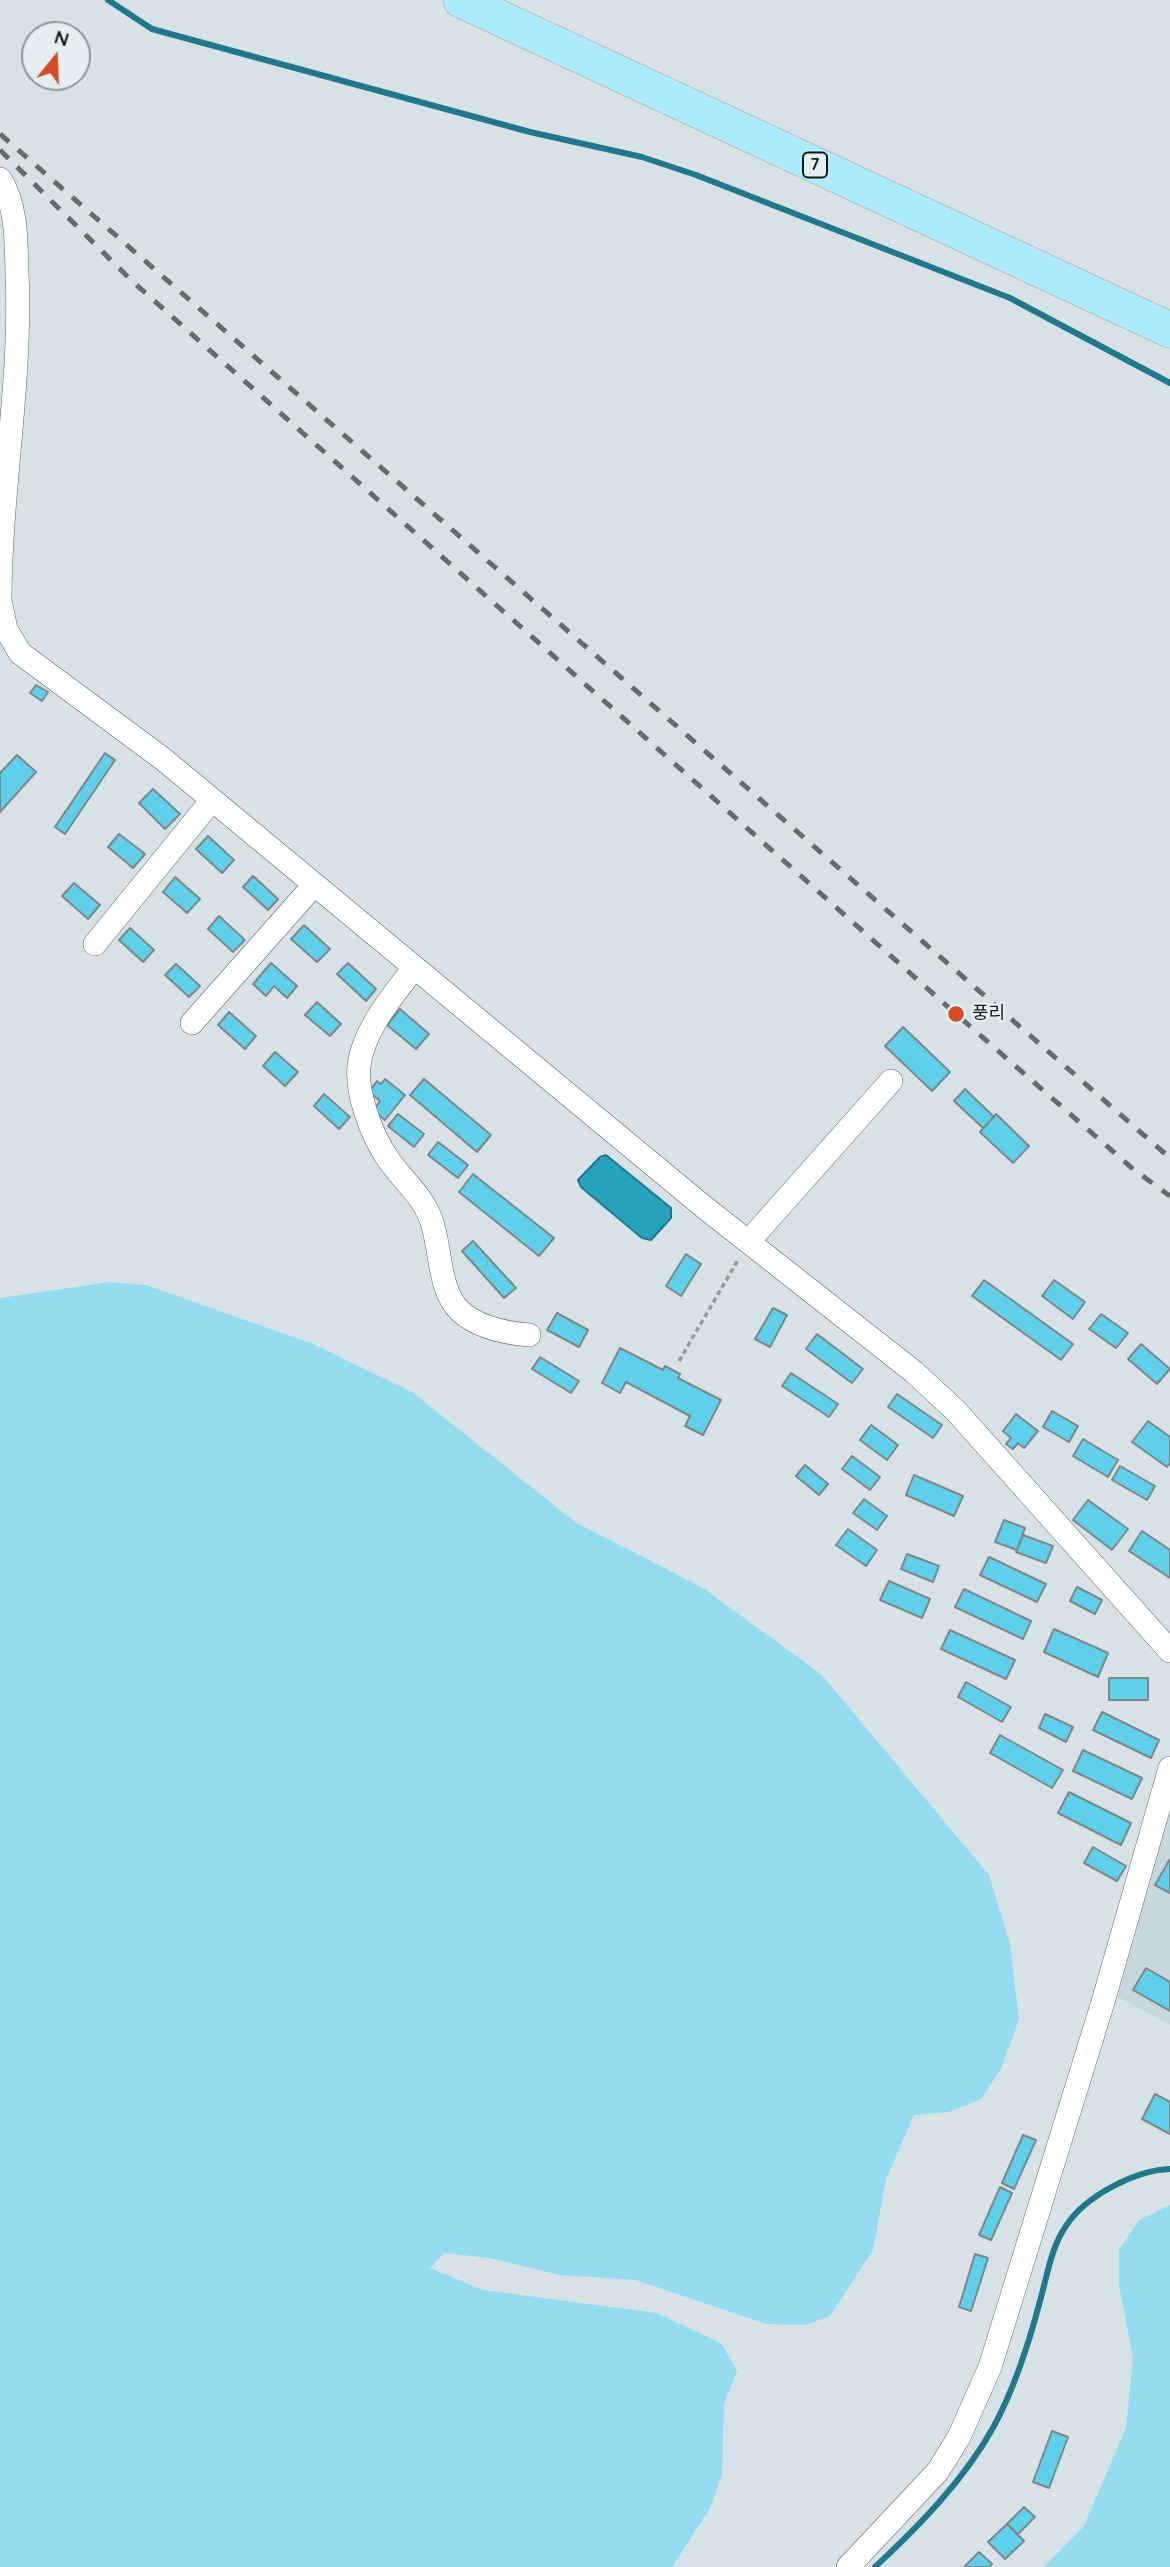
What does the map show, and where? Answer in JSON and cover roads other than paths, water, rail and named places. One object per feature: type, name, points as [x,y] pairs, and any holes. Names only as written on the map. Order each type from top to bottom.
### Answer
[{"type":"main road","name":"7","points":[[461,0],[1170,330]]},
{"type":"street","points":[[0,179],[9,196],[15,221],[20,329],[0,576],[1,612],[6,629],[20,653],[163,759],[413,969],[749,1241],[881,1343],[956,1411],[1170,1651]]},
{"type":"street","points":[[95,944],[212,800]]},
{"type":"street","points":[[192,1023],[314,885]]},
{"type":"street","points":[[413,969],[384,1008],[359,1063],[359,1084],[369,1117],[385,1155],[423,1199],[433,1226],[449,1294],[460,1310],[502,1332],[529,1335]]},
{"type":"street","points":[[749,1241],[891,1082]]},
{"type":"street","points":[[848,2567],[938,2471],[959,2437],[990,2367],[1103,2002],[1170,1768]]},
{"type":"waterway","points":[[108,0],[152,29],[530,132],[642,157],[696,175],[1010,298],[1170,383]]},
{"type":"waterway","points":[[875,2567],[940,2501],[969,2465],[994,2426],[1021,2365],[1053,2253],[1066,2226],[1085,2205],[1112,2187],[1142,2174],[1170,2169]]},
{"type":"railway","points":[[0,134],[1170,1158]]},
{"type":"railway","points":[[0,150],[132,281],[956,1014],[1133,1169],[1170,1196]]},
{"type":"place","name":"풍리","points":[[956,1014]]}]
